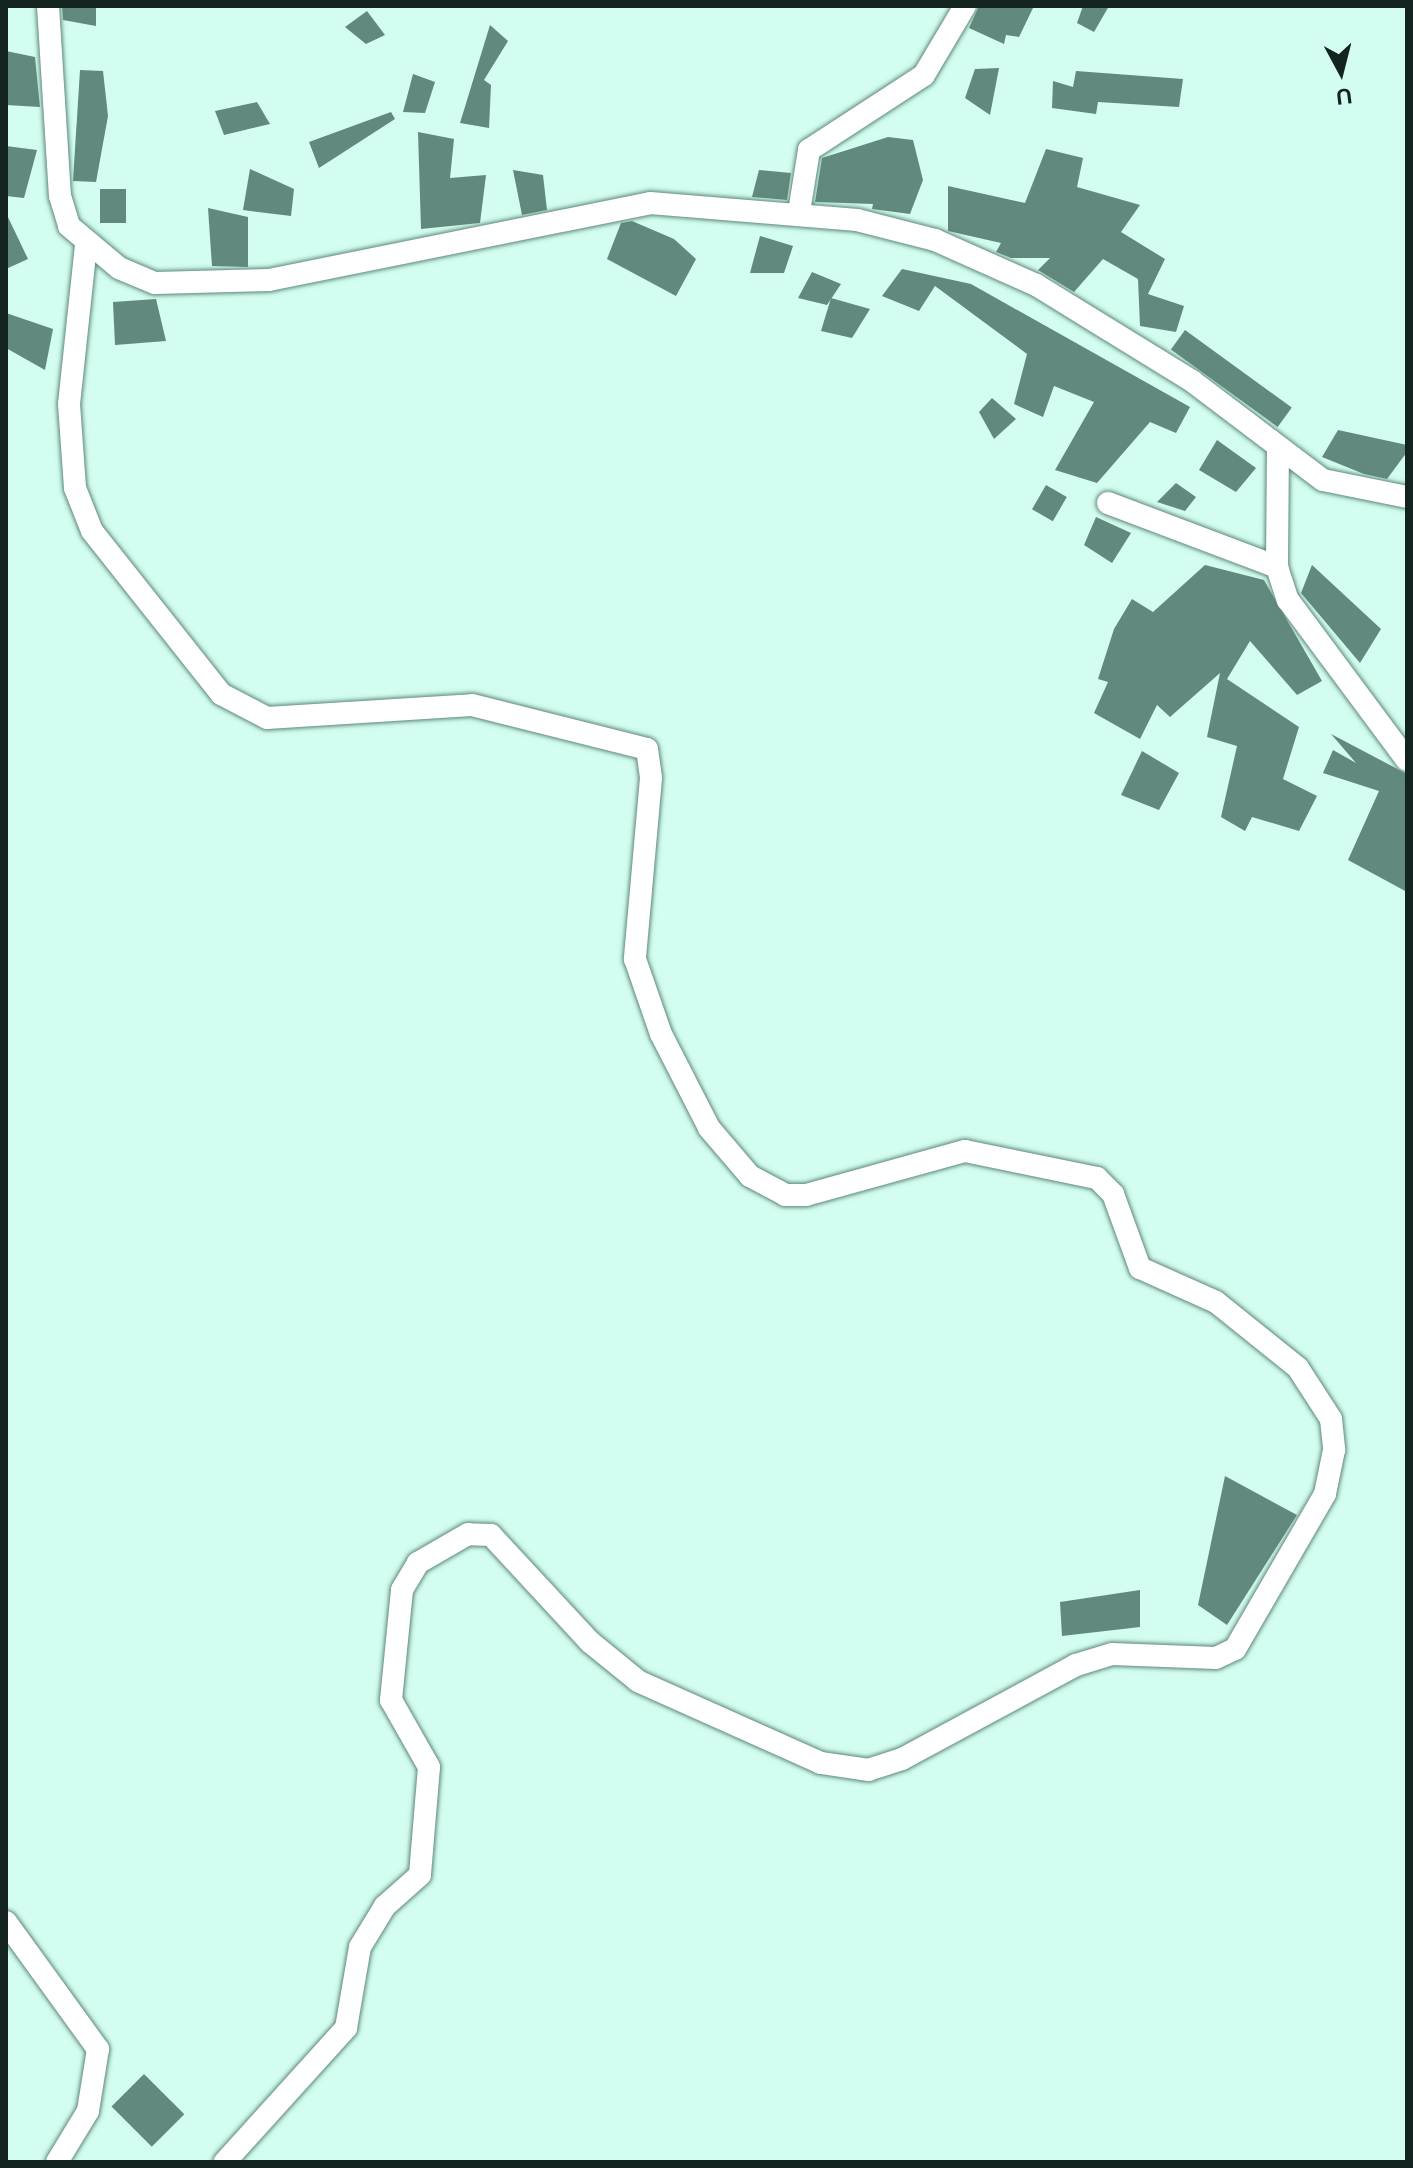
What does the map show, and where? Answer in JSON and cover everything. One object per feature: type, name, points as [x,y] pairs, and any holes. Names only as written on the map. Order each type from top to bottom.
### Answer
[{"type":"street","points":[[48,6],[60,196],[86,245],[155,283],[232,285],[650,203],[799,212],[935,240],[1036,285],[1192,381],[1323,480],[1407,497]]},
{"type":"street","points":[[799,212],[809,150],[924,75],[965,6]]},
{"type":"street","points":[[86,245],[69,404],[75,488],[92,531],[221,694],[267,718],[472,705],[647,749],[651,778],[635,959],[661,1034],[709,1128],[750,1176],[785,1195],[806,1195],[965,1151],[1097,1178],[1113,1194],[1140,1268],[1216,1302],[1298,1368],[1331,1419],[1334,1450],[1325,1494],[1235,1649],[1216,1658],[1112,1654],[1076,1665],[902,1759],[869,1770],[821,1763],[638,1681],[590,1642],[491,1535],[468,1534],[418,1563],[402,1590],[391,1700],[429,1767],[420,1875],[385,1906],[360,1947],[346,2028],[225,2162]]},
{"type":"street","points":[[1278,448],[1277,567],[1322,654],[1407,760]]},
{"type":"street","points":[[1108,503],[1277,567]]},
{"type":"street","points":[[6,1922],[98,2049],[88,2111],[57,2162]]},
{"type":"building","points":[[62,6],[96,6],[96,26],[63,20]]},
{"type":"building","points":[[979,6],[1034,6],[1019,37],[1006,35],[1004,44],[969,28]]},
{"type":"building","points":[[1083,6],[1109,6],[1094,32],[1077,23]]},
{"type":"building","points":[[367,11],[385,35],[366,44],[345,27]]},
{"type":"building","points":[[490,25],[508,41],[484,80],[491,85],[489,128],[460,123]]},
{"type":"building","points":[[6,51],[35,57],[40,107],[6,105]]},
{"type":"building","points":[[999,68],[990,115],[965,98],[975,69]]},
{"type":"building","points":[[80,70],[103,71],[108,116],[96,182],[73,181]]},
{"type":"building","points":[[1076,71],[1183,79],[1179,107],[1098,102],[1096,114],[1052,108],[1053,81],[1073,87]]},
{"type":"building","points":[[413,74],[435,82],[425,113],[403,112]]},
{"type":"building","points":[[257,102],[270,124],[224,135],[215,111]]},
{"type":"building","points":[[391,112],[395,119],[319,168],[309,142]]},
{"type":"building","points":[[418,132],[454,139],[450,178],[486,175],[480,223],[421,229]]},
{"type":"building","points":[[888,137],[913,140],[923,180],[910,214],[872,209],[873,204],[815,202],[822,158]]},
{"type":"building","points":[[6,146],[37,150],[24,198],[6,196]]},
{"type":"building","points":[[1046,149],[1083,158],[1077,187],[1140,205],[1121,232],[1165,259],[1148,294],[1184,306],[1176,332],[1140,326],[1138,279],[1103,259],[1074,292],[1038,270],[1050,258],[1011,258],[996,252],[1001,243],[948,231],[948,186],[1025,203]]},
{"type":"building","points":[[250,169],[294,189],[291,216],[243,210]]},
{"type":"building","points":[[513,170],[543,175],[547,210],[522,215]]},
{"type":"building","points":[[759,170],[791,173],[787,200],[752,197]]},
{"type":"building","points":[[100,189],[126,189],[126,223],[100,223]]},
{"type":"building","points":[[208,208],[248,217],[248,267],[212,266]]},
{"type":"building","points":[[6,213],[28,259],[6,269]]},
{"type":"building","points":[[632,221],[674,239],[696,259],[676,296],[607,259],[621,223]]},
{"type":"building","points":[[760,236],[793,246],[784,273],[750,273]]},
{"type":"building","points":[[902,269],[971,284],[1190,407],[1176,433],[1150,422],[1097,483],[1055,470],[1094,402],[1054,386],[1043,417],[1014,404],[1027,354],[935,286],[919,311],[882,296]]},
{"type":"building","points":[[812,272],[841,284],[827,305],[798,298]]},
{"type":"building","points":[[831,298],[870,309],[852,338],[821,331]]},
{"type":"building","points":[[156,299],[166,341],[115,345],[113,302]]},
{"type":"building","points":[[6,313],[53,329],[45,370],[6,348]]},
{"type":"building","points":[[1185,330],[1292,408],[1278,427],[1171,349]]},
{"type":"building","points":[[992,398],[1016,419],[994,439],[979,412]]},
{"type":"building","points":[[1338,430],[1407,445],[1407,452],[1387,479],[1364,474],[1322,457]]},
{"type":"building","points":[[1217,440],[1256,468],[1236,492],[1199,470]]},
{"type":"building","points":[[1176,483],[1196,497],[1185,511],[1157,502]]},
{"type":"building","points":[[1046,485],[1067,497],[1053,521],[1032,509]]},
{"type":"building","points":[[1096,517],[1131,533],[1112,563],[1084,545]]},
{"type":"building","points":[[1205,565],[1264,580],[1322,681],[1297,695],[1250,641],[1227,679],[1299,727],[1283,779],[1317,796],[1299,831],[1252,817],[1245,831],[1221,817],[1237,746],[1207,737],[1220,673],[1170,717],[1157,705],[1140,739],[1094,713],[1108,682],[1098,679],[1114,629],[1132,599],[1153,612]]},
{"type":"building","points":[[1312,565],[1381,629],[1360,663],[1301,593]]},
{"type":"building","points":[[1331,734],[1407,774],[1407,892],[1348,860],[1379,791],[1323,773],[1333,750],[1356,763]]},
{"type":"building","points":[[1142,751],[1179,773],[1159,810],[1121,795]]},
{"type":"building","points":[[1225,1476],[1297,1515],[1227,1625],[1198,1605]]},
{"type":"building","points":[[1140,1590],[1140,1627],[1062,1636],[1060,1602]]},
{"type":"building","points":[[144,2074],[184,2114],[152,2147],[111,2107]]}]
